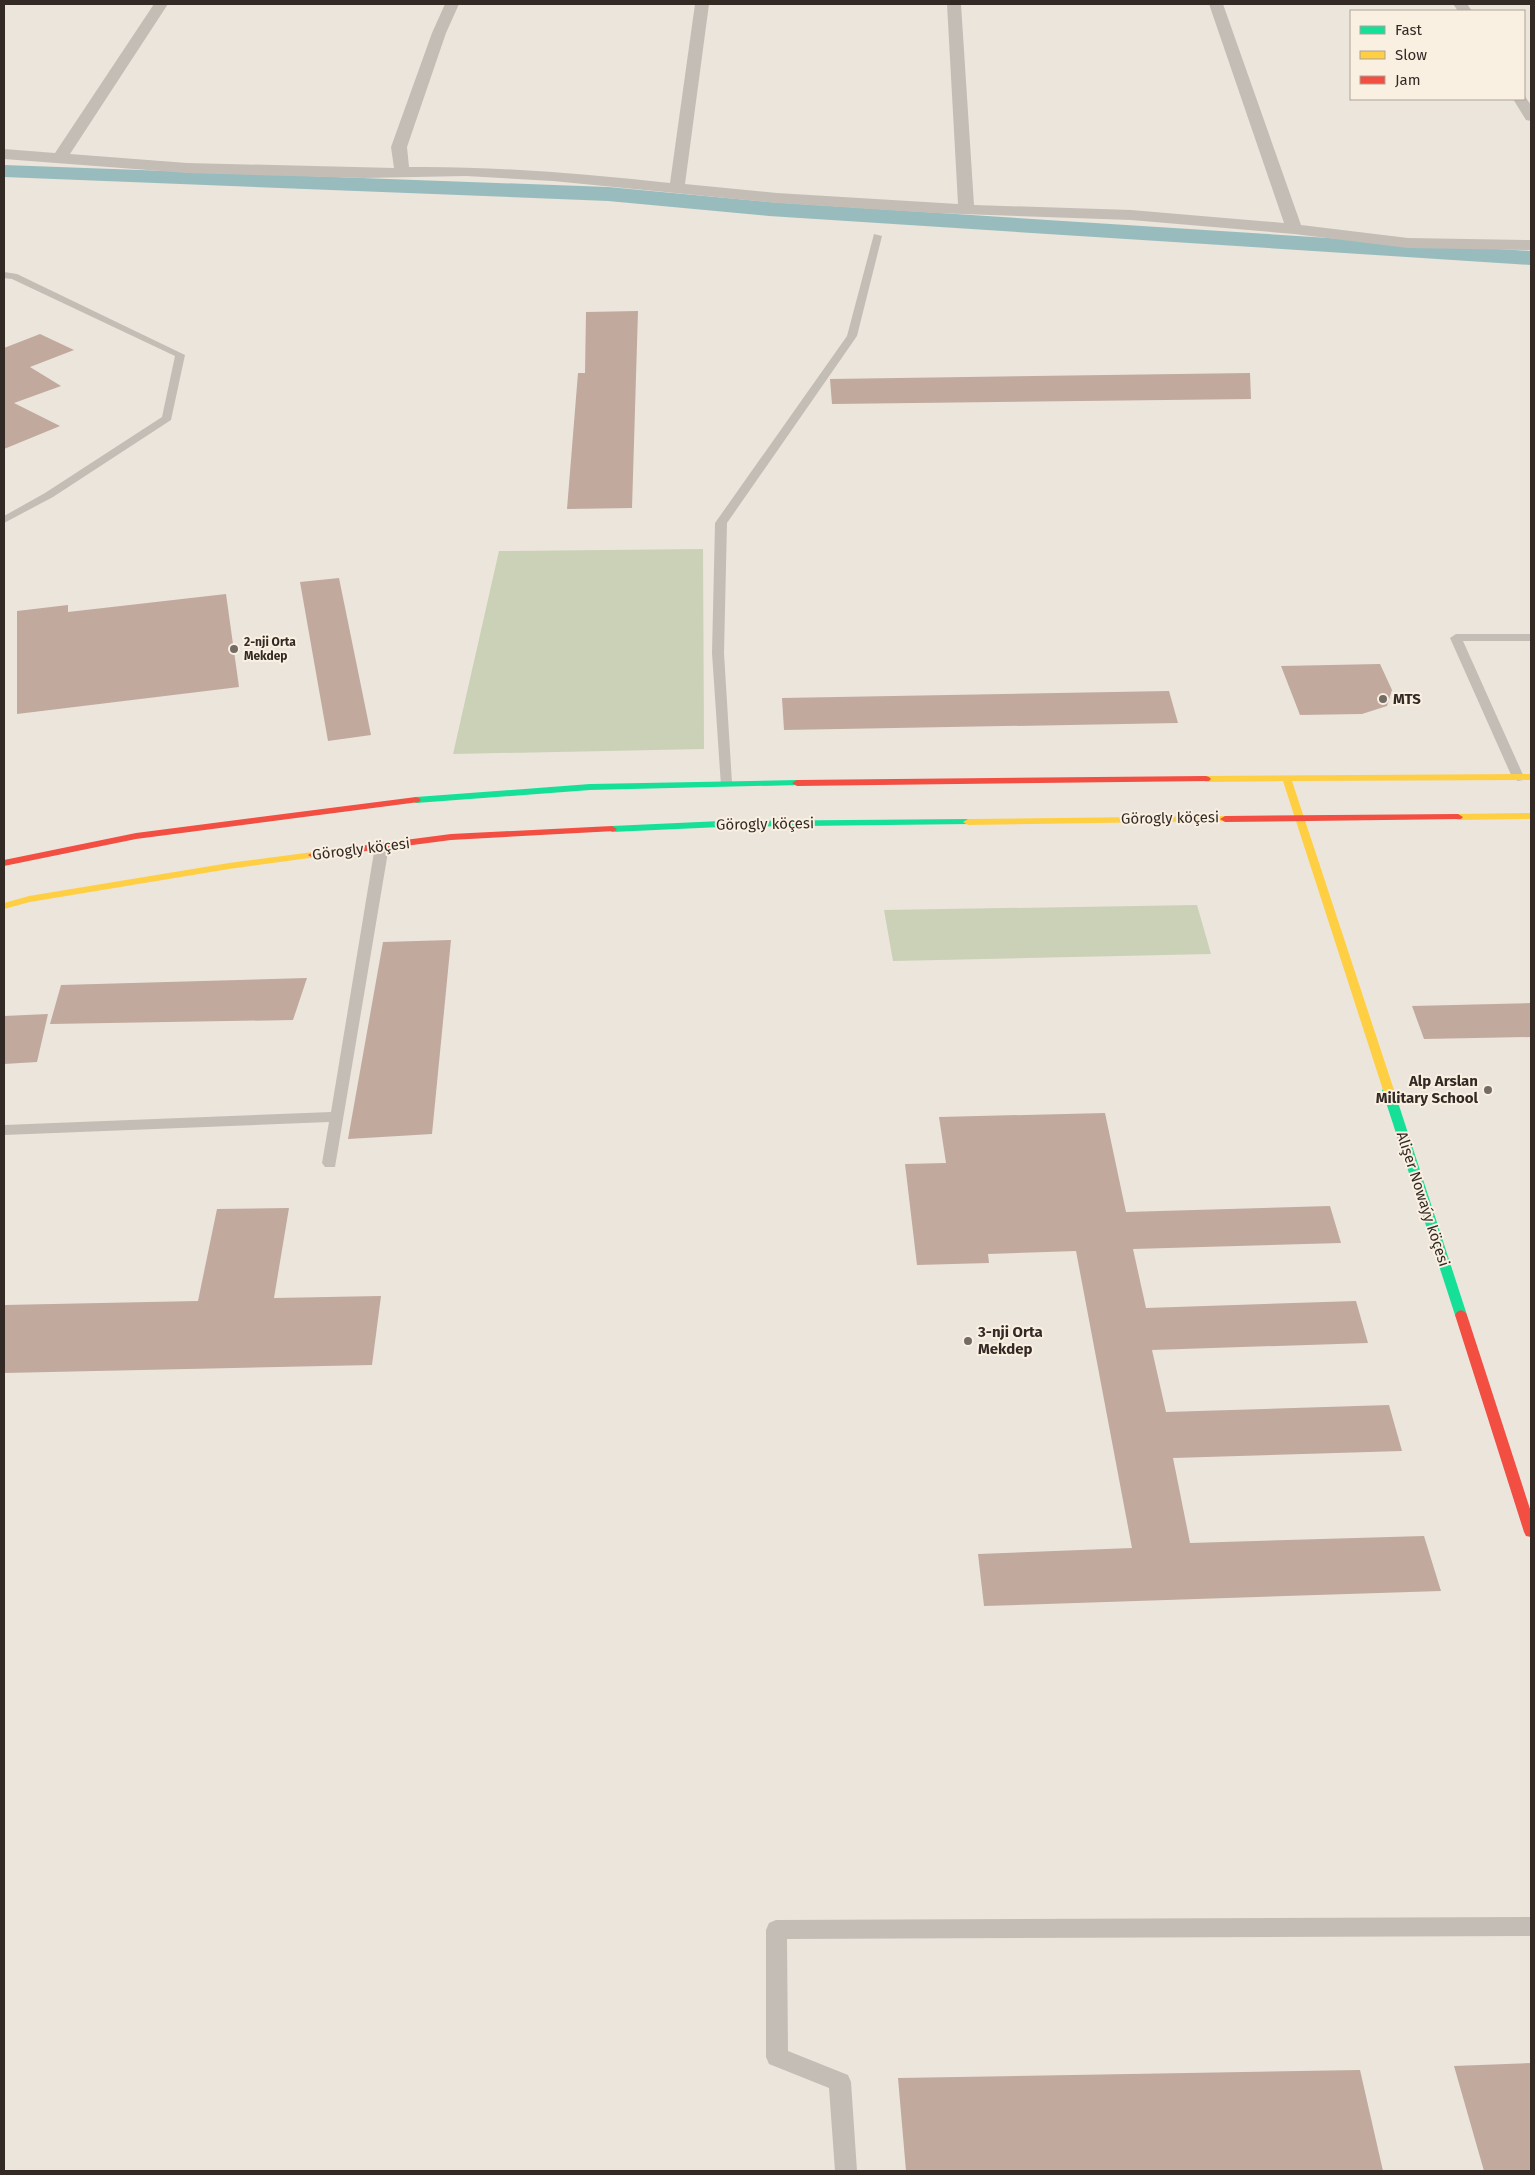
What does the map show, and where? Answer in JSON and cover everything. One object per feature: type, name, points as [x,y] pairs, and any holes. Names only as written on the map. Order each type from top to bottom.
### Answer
[{"type":"main road","points":[[4,863],[136,836],[401,802],[590,787],[726,783],[1531,777]]},
{"type":"main road","name":"Alişer Nowaýy köçesi","points":[[1287,780],[1531,1532]]},
{"type":"main road","name":"Görogly köçesi","points":[[4,906],[229,866],[451,837],[722,824],[1531,816]]},
{"type":"street","points":[[60,157],[161,4]]},
{"type":"street","points":[[402,172],[399,146],[439,33],[452,4]]},
{"type":"street","points":[[677,188],[702,4]]},
{"type":"street","points":[[954,4],[966,208]]},
{"type":"street","points":[[1216,4],[1294,229]]},
{"type":"street","points":[[1521,100],[1531,117]]},
{"type":"street","points":[[4,154],[187,168],[363,173],[466,171],[553,176],[778,198],[1131,215],[1294,229],[1408,243],[1531,245]]},
{"type":"lane","points":[[726,783],[718,652],[722,523],[852,336],[877,236]]},
{"type":"lane","points":[[4,275],[14,276],[180,354],[167,418],[49,495],[4,520]]},
{"type":"lane","points":[[1518,777],[1456,638],[1531,638]]},
{"type":"lane","points":[[330,1163],[382,846]]},
{"type":"lane","points":[[4,1130],[337,1117]]},
{"type":"lane","points":[[846,2171],[840,2082],[777,2057],[776,1930],[1531,1926]]},
{"type":"green space","points":[[703,549],[704,749],[453,754],[499,551]]},
{"type":"green space","points":[[1197,905],[1211,954],[893,961],[884,910]]},
{"type":"building","points":[[638,311],[632,508],[567,509],[578,373],[585,373],[586,312]]},
{"type":"building","points":[[40,334],[74,350],[30,367],[61,386],[14,403],[60,426],[4,449],[4,348]]},
{"type":"building","points":[[1250,373],[1251,399],[832,404],[830,379]]},
{"type":"building","points":[[339,578],[371,735],[328,741],[300,582]]},
{"type":"building","points":[[226,594],[239,687],[17,714],[17,611],[68,605],[68,612]]},
{"type":"building","points":[[1380,664],[1392,690],[1387,706],[1362,714],[1300,715],[1281,666]]},
{"type":"building","points":[[1169,691],[1178,723],[784,730],[782,698]]},
{"type":"building","points":[[451,940],[432,1134],[348,1139],[383,942]]},
{"type":"building","points":[[307,978],[293,1020],[50,1024],[61,985]]},
{"type":"building","points":[[1531,1003],[1531,1037],[1424,1039],[1412,1006]]},
{"type":"building","points":[[48,1014],[37,1062],[4,1064],[4,1016]]},
{"type":"building","points":[[1105,1113],[1126,1212],[1330,1206],[1341,1243],[1133,1249],[1146,1308],[1356,1301],[1368,1343],[1152,1350],[1166,1412],[1389,1405],[1402,1451],[1173,1458],[1190,1543],[1424,1536],[1441,1591],[984,1606],[978,1554],[1132,1548],[1076,1251],[988,1254],[989,1263],[917,1265],[905,1164],[946,1163],[939,1117]]},
{"type":"building","points":[[289,1208],[274,1298],[381,1296],[372,1365],[4,1373],[4,1305],[198,1301],[217,1209]]},
{"type":"building","points":[[1531,2063],[1531,2171],[1484,2171],[1454,2066]]},
{"type":"building","points":[[1360,2070],[1383,2171],[906,2171],[898,2078]]},
{"type":"waterway","points":[[4,171],[608,194],[769,209],[1531,258]]},
{"type":"traffic: fast","points":[[416,800],[590,787],[797,783]]},
{"type":"traffic: fast","points":[[612,829],[721,824],[968,822]]},
{"type":"traffic: fast","points":[[1388,1090],[1461,1315]]},
{"type":"traffic: slow","points":[[1206,779],[1531,777]]},
{"type":"traffic: slow","points":[[1287,780],[1388,1090]]},
{"type":"traffic: slow","points":[[1458,817],[1531,816]]},
{"type":"traffic: slow","points":[[968,822],[1225,819]]},
{"type":"traffic: slow","points":[[4,906],[29,899],[229,866],[313,855]]},
{"type":"traffic: jam","points":[[797,783],[1206,779]]},
{"type":"traffic: jam","points":[[4,863],[136,836],[416,800]]},
{"type":"traffic: jam","points":[[1225,819],[1458,817]]},
{"type":"traffic: jam","points":[[313,855],[451,837],[612,829]]},
{"type":"traffic: jam","points":[[1461,1315],[1531,1532]]},
{"type":"place","name":"2-nji Orta Mekdep","points":[[234,649]]},
{"type":"place","name":"MTS","points":[[1383,699]]},
{"type":"place","name":"Alp Arslan Military School","points":[[1488,1090]]},
{"type":"place","name":"3-nji Orta Mekdep","points":[[968,1341]]}]
